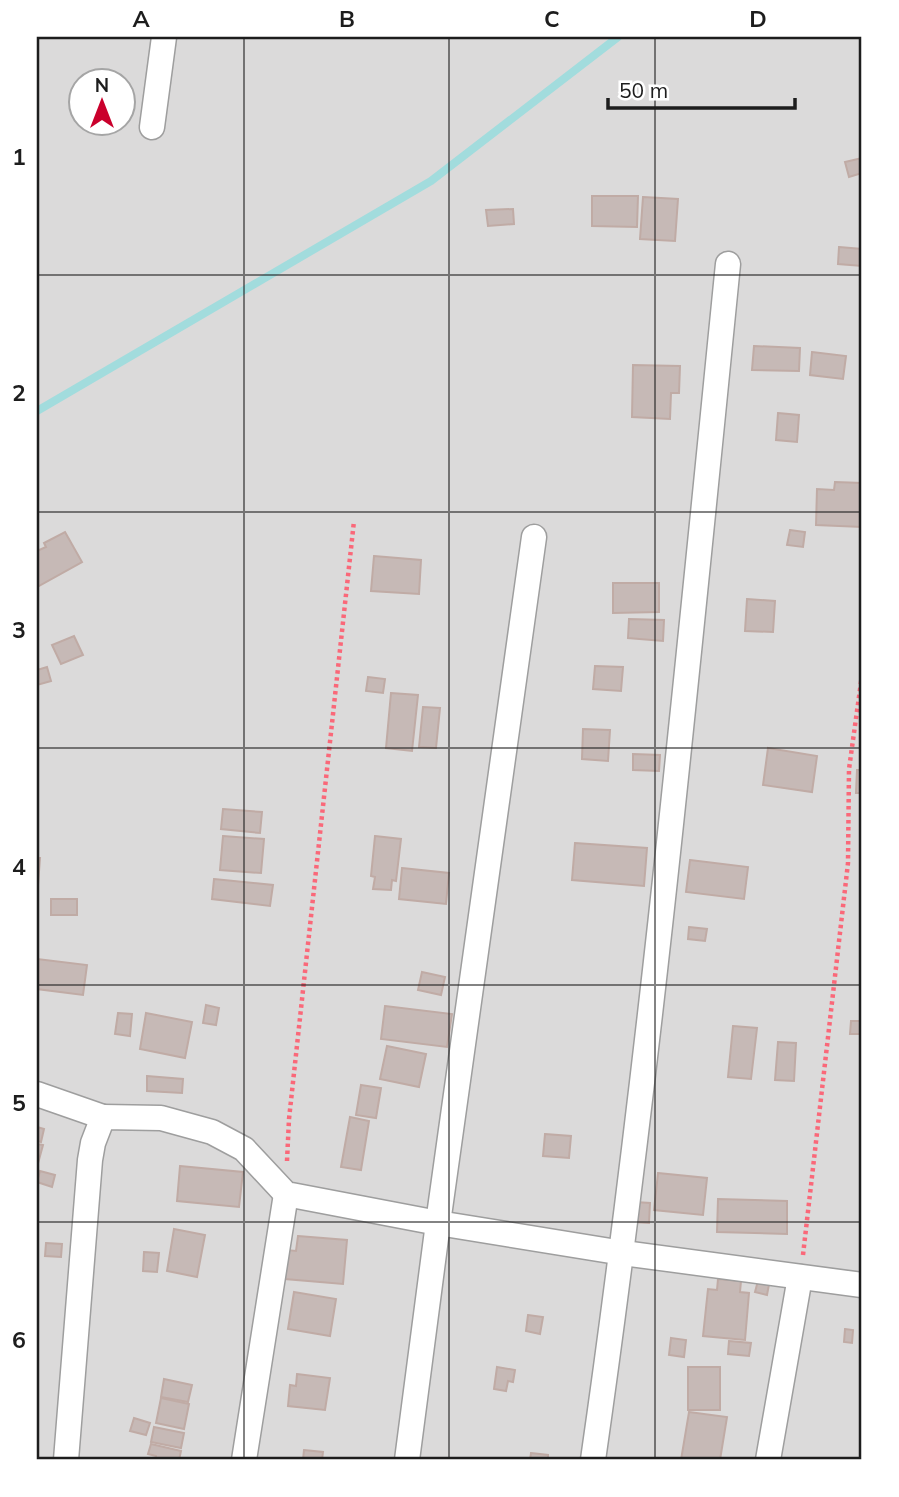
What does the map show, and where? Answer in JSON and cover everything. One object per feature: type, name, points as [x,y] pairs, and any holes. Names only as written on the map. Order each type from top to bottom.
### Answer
[{"type":"street","points":[[152,127],[164,37]]},
{"type":"street","points":[[593,1460],[623,1253],[728,264]]},
{"type":"street","points":[[407,1460],[534,537]]},
{"type":"street","points":[[37,1094],[103,1117],[161,1118],[212,1132],[244,1149],[286,1194],[438,1223],[623,1253],[862,1285]]},
{"type":"street","points":[[66,1460],[90,1160],[103,1117]]},
{"type":"street","points":[[244,1460],[286,1194]]},
{"type":"street","points":[[768,1460],[800,1277]]},
{"type":"path","points":[[286,1194],[289,1119],[354,521]]},
{"type":"path","points":[[800,1277],[848,863],[849,769],[862,675]]},
{"type":"shaded area","points":[[37,37],[862,37],[862,1460],[37,1460]]},
{"type":"building","points":[[862,158],[862,173],[849,177],[845,162]]},
{"type":"building","points":[[592,196],[638,196],[637,227],[592,226]]},
{"type":"building","points":[[643,197],[678,199],[675,241],[640,239]]},
{"type":"building","points":[[513,209],[514,224],[488,226],[486,210]]},
{"type":"building","points":[[839,247],[862,249],[862,266],[838,264]]},
{"type":"building","points":[[754,346],[800,348],[799,371],[752,370]]},
{"type":"building","points":[[812,352],[846,356],[843,379],[810,375]]},
{"type":"building","points":[[633,365],[680,366],[679,393],[671,393],[670,419],[632,417]]},
{"type":"building","points":[[778,413],[799,415],[797,442],[776,440]]},
{"type":"building","points":[[835,482],[862,483],[862,527],[816,525],[817,489],[834,490]]},
{"type":"building","points":[[790,530],[805,532],[803,547],[787,545]]},
{"type":"building","points":[[65,532],[82,562],[37,587],[37,551],[46,547],[44,543]]},
{"type":"building","points":[[374,556],[421,560],[419,594],[371,591]]},
{"type":"building","points":[[613,583],[659,583],[659,612],[613,613]]},
{"type":"building","points":[[747,599],[775,601],[773,632],[745,631]]},
{"type":"building","points":[[629,619],[664,620],[663,641],[628,638]]},
{"type":"building","points":[[74,636],[83,655],[61,664],[52,645]]},
{"type":"building","points":[[595,666],[623,667],[621,691],[593,689]]},
{"type":"building","points":[[47,667],[51,681],[37,685],[37,670]]},
{"type":"building","points":[[368,677],[385,679],[383,693],[366,691]]},
{"type":"building","points":[[391,693],[418,695],[412,751],[386,748]]},
{"type":"building","points":[[423,707],[440,708],[436,748],[419,747]]},
{"type":"building","points":[[583,729],[610,730],[608,761],[582,759]]},
{"type":"building","points":[[768,748],[817,756],[812,792],[763,785]]},
{"type":"building","points":[[633,754],[660,755],[659,771],[633,770]]},
{"type":"building","points":[[857,770],[862,770],[862,793],[856,793]]},
{"type":"building","points":[[223,809],[262,812],[260,833],[221,829]]},
{"type":"building","points":[[223,836],[264,839],[261,873],[220,870]]},
{"type":"building","points":[[375,836],[401,839],[396,881],[392,880],[391,890],[373,889],[375,877],[371,876]]},
{"type":"building","points":[[575,843],[647,848],[644,886],[572,880]]},
{"type":"building","points":[[37,858],[40,858],[38,885],[37,885]]},
{"type":"building","points":[[690,860],[748,867],[744,899],[686,892]]},
{"type":"building","points":[[402,868],[449,873],[446,904],[399,899]]},
{"type":"building","points":[[214,879],[273,885],[270,906],[212,899]]},
{"type":"building","points":[[51,899],[77,899],[77,915],[51,915]]},
{"type":"building","points":[[689,927],[707,929],[705,941],[688,939]]},
{"type":"building","points":[[37,959],[87,965],[83,995],[37,989]]},
{"type":"building","points":[[422,972],[445,977],[441,995],[418,990]]},
{"type":"building","points":[[206,1005],[219,1008],[216,1025],[203,1023]]},
{"type":"building","points":[[385,1006],[452,1014],[447,1047],[381,1039]]},
{"type":"building","points":[[118,1013],[132,1014],[130,1036],[115,1034]]},
{"type":"building","points":[[146,1013],[192,1022],[185,1058],[140,1049]]},
{"type":"building","points":[[851,1021],[862,1021],[862,1034],[850,1034]]},
{"type":"building","points":[[733,1026],[757,1028],[751,1079],[728,1077]]},
{"type":"building","points":[[778,1042],[796,1043],[794,1081],[775,1080]]},
{"type":"building","points":[[387,1046],[426,1054],[419,1087],[380,1079]]},
{"type":"building","points":[[147,1076],[183,1079],[182,1093],[147,1091]]},
{"type":"building","points":[[361,1085],[381,1088],[376,1118],[356,1115]]},
{"type":"building","points":[[350,1117],[369,1121],[361,1170],[341,1167]]},
{"type":"building","points":[[37,1127],[44,1129],[41,1142],[37,1141]]},
{"type":"building","points":[[545,1134],[571,1136],[569,1158],[543,1156]]},
{"type":"building","points":[[37,1144],[43,1145],[37,1167]]},
{"type":"building","points":[[180,1166],[243,1172],[239,1207],[177,1201]]},
{"type":"building","points":[[40,1171],[55,1175],[52,1187],[37,1182]]},
{"type":"building","points":[[658,1173],[707,1178],[703,1215],[654,1210]]},
{"type":"building","points":[[718,1199],[787,1201],[787,1234],[717,1232]]},
{"type":"building","points":[[635,1202],[650,1203],[649,1223],[634,1222]]},
{"type":"building","points":[[174,1229],[205,1235],[197,1277],[167,1271]]},
{"type":"building","points":[[298,1236],[347,1240],[343,1284],[285,1279],[287,1250],[296,1251]]},
{"type":"building","points":[[46,1243],[62,1244],[61,1257],[45,1256]]},
{"type":"building","points":[[144,1252],[159,1253],[157,1272],[143,1271]]},
{"type":"building","points":[[759,1277],[770,1279],[767,1295],[755,1292]]},
{"type":"building","points":[[718,1279],[741,1281],[740,1292],[749,1293],[745,1340],[703,1336],[708,1289],[717,1290]]},
{"type":"building","points":[[294,1292],[336,1299],[330,1336],[288,1329]]},
{"type":"building","points":[[528,1315],[543,1317],[540,1334],[526,1331]]},
{"type":"building","points":[[845,1329],[853,1330],[852,1343],[844,1342]]},
{"type":"building","points":[[671,1338],[686,1340],[684,1357],[669,1355]]},
{"type":"building","points":[[729,1341],[751,1343],[749,1356],[728,1354]]},
{"type":"building","points":[[497,1367],[515,1370],[513,1382],[508,1381],[506,1391],[494,1389]]},
{"type":"building","points":[[688,1367],[720,1367],[720,1410],[688,1410]]},
{"type":"building","points":[[297,1374],[330,1378],[325,1410],[288,1406],[290,1385],[296,1386]]},
{"type":"building","points":[[164,1379],[192,1385],[188,1402],[161,1397]]},
{"type":"building","points":[[161,1398],[189,1404],[184,1429],[156,1423]]},
{"type":"building","points":[[689,1412],[727,1417],[720,1460],[681,1460]]},
{"type":"building","points":[[134,1418],[150,1423],[146,1435],[130,1431]]},
{"type":"building","points":[[154,1427],[184,1433],[181,1448],[151,1442]]},
{"type":"building","points":[[151,1444],[181,1451],[179,1460],[156,1460],[156,1456],[148,1454]]},
{"type":"building","points":[[304,1450],[323,1452],[322,1460],[303,1460]]},
{"type":"building","points":[[531,1453],[548,1455],[548,1460],[530,1460]]},
{"type":"waterway","points":[[37,411],[431,181],[618,37]]}]
